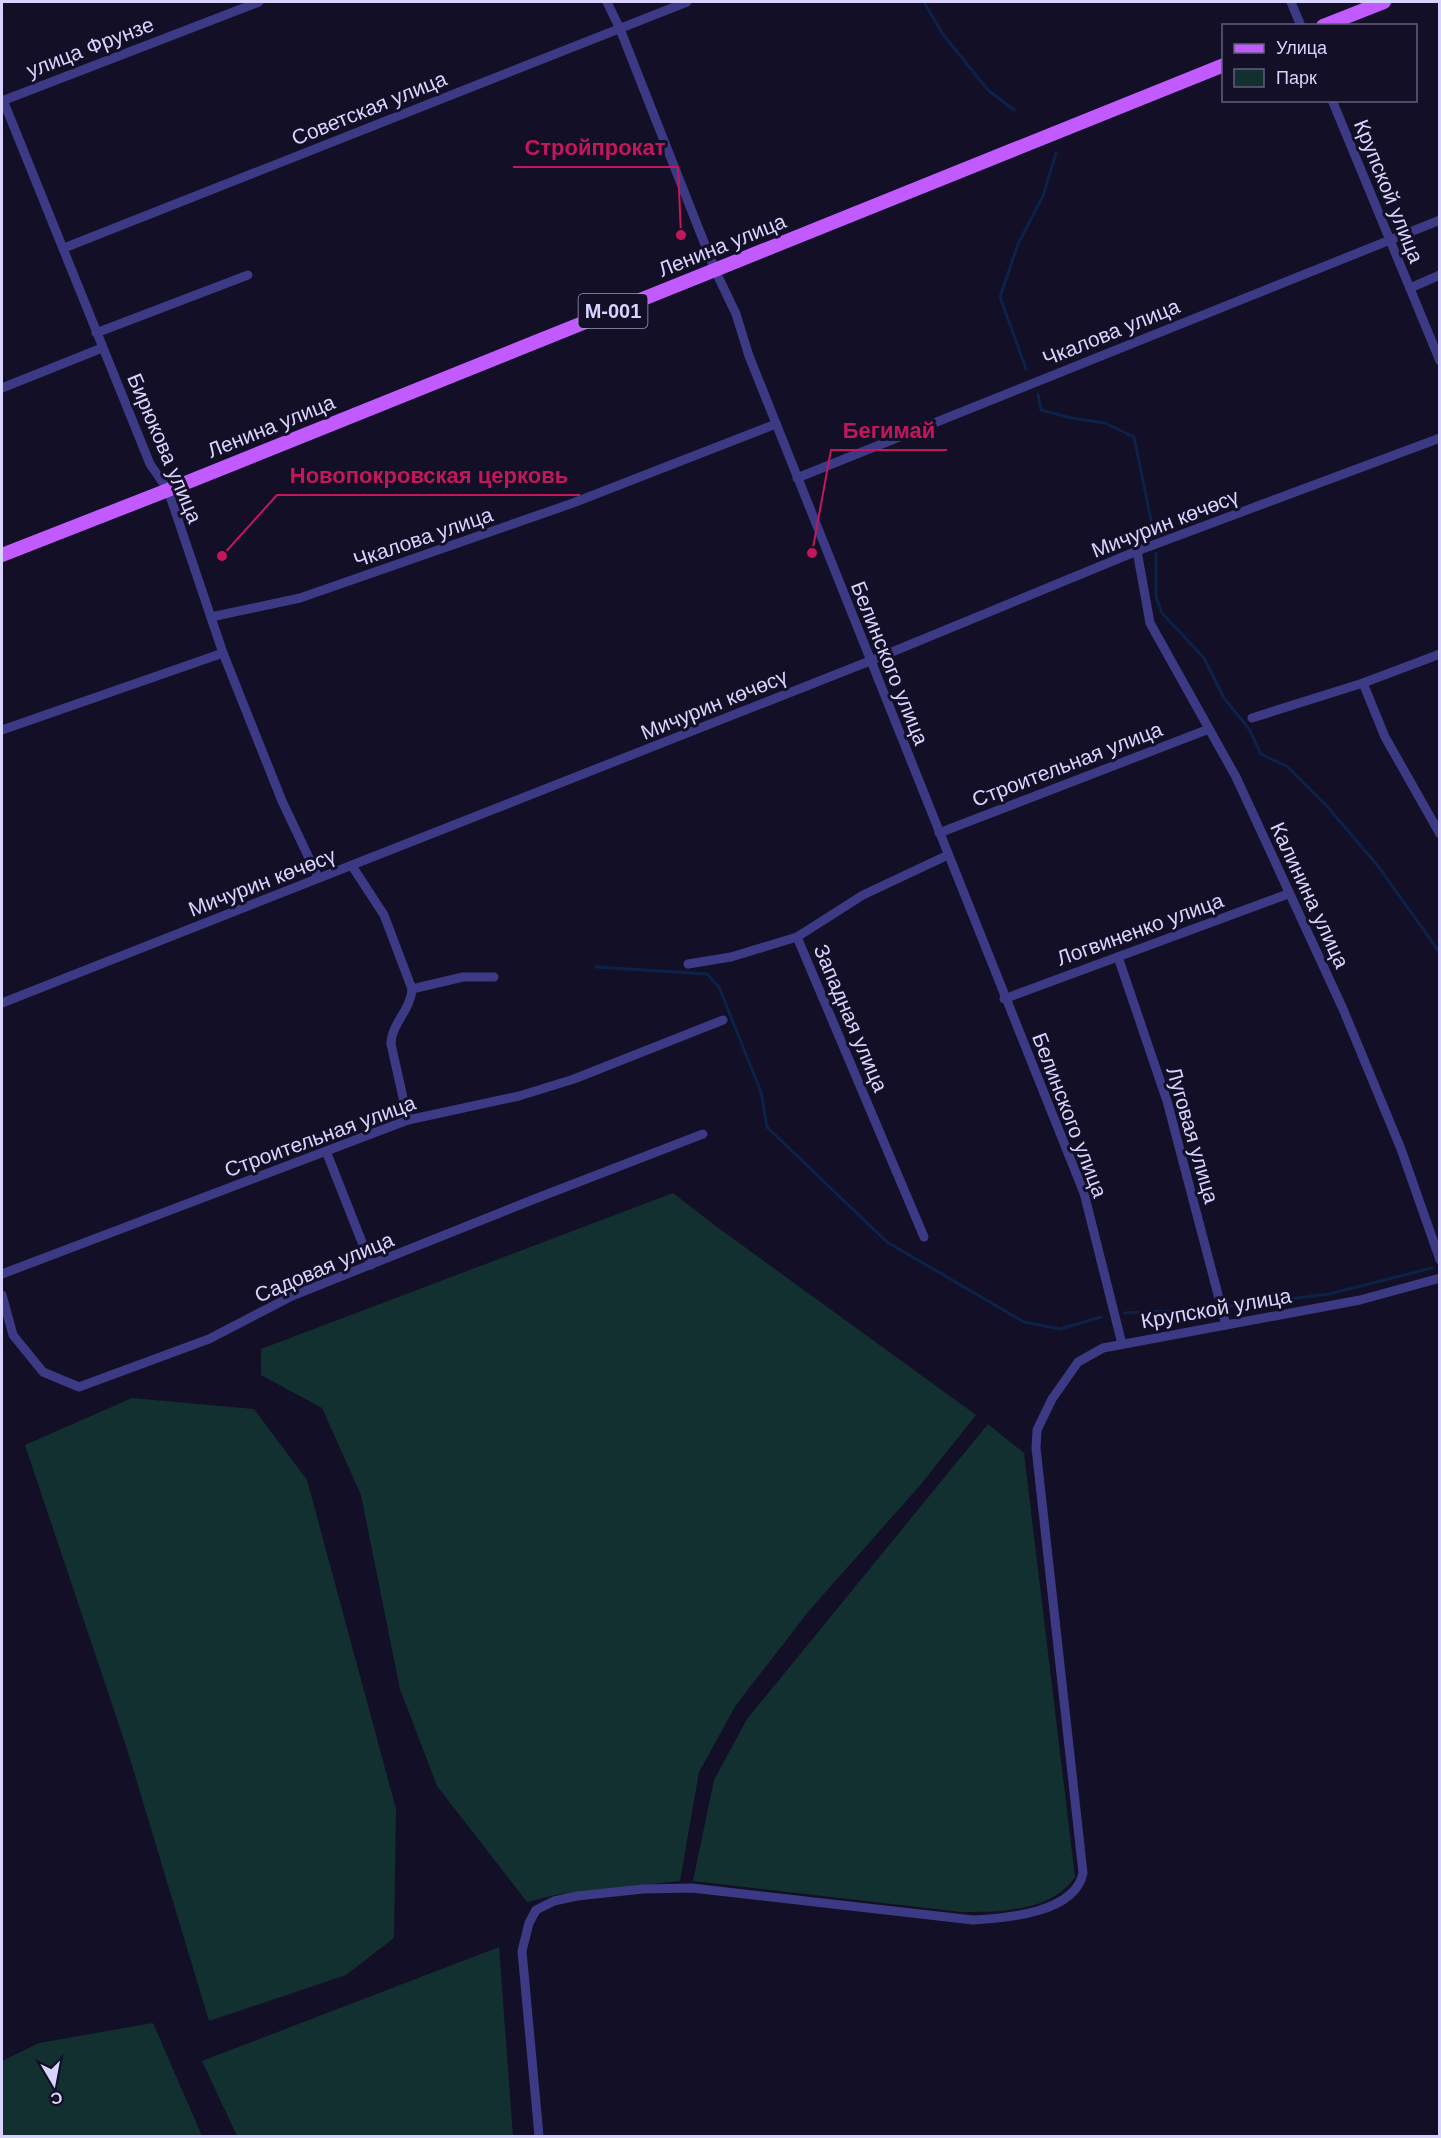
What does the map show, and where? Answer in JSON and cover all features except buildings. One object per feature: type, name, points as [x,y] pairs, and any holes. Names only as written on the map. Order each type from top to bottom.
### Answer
[{"type":"main road","points":[[1328,24],[1384,2]]},
{"type":"main road","name":"Ленина улица","points":[[2,555],[1222,66]]},
{"type":"street","name":"улица Фрунзе","points":[[2,101],[259,2]]},
{"type":"street","name":"Белинского улица","points":[[607,2],[620,29],[715,270],[736,314],[749,357],[1004,999],[1084,1193],[1122,1344]]},
{"type":"street","name":"Советская улица","points":[[64,248],[687,2]]},
{"type":"street","points":[[1291,2],[1300,24]]},
{"type":"street","name":"Бирюкова улица","points":[[2,101],[64,248],[150,464],[168,490],[223,653],[282,801],[318,877]]},
{"type":"street","name":"Крупской улица","points":[[1333,102],[1440,361]]},
{"type":"street","name":"Чкалова улица","points":[[797,478],[1440,220]]},
{"type":"street","points":[[96,333],[248,275]]},
{"type":"street","points":[[1410,288],[1440,275]]},
{"type":"street","points":[[2,388],[102,348]]},
{"type":"street","name":"Чкалова улица","points":[[211,617],[300,598],[573,503],[776,424]]},
{"type":"street","name":"Мичурин көчөсү","points":[[2,1003],[870,661],[1137,551],[1440,438]]},
{"type":"street","name":"Калинина улица","points":[[1137,551],[1150,623],[1236,777],[1343,1009],[1396,1138],[1440,1260]]},
{"type":"street","points":[[2,730],[223,653]]},
{"type":"street","points":[[1252,718],[1363,683],[1440,654]]},
{"type":"street","points":[[1363,683],[1385,737],[1440,834]]},
{"type":"street","name":"Строительная улица","points":[[939,833],[1209,729]]},
{"type":"street","name":"Западная улица","points":[[924,1238],[797,937],[863,895],[948,855]]},
{"type":"street","points":[[352,866],[384,915],[412,989],[411,1000],[391,1037],[408,1120]]},
{"type":"street","name":"Логвиненко улица","points":[[1004,999],[1288,894]]},
{"type":"street","points":[[688,964],[731,957],[797,937]]},
{"type":"street","name":"Луговая улица","points":[[1118,957],[1167,1101],[1226,1325]]},
{"type":"street","points":[[412,989],[463,976],[494,977]]},
{"type":"street","name":"Строительная улица","points":[[2,1274],[408,1120],[519,1096],[574,1079],[723,1020]]},
{"type":"street","name":"Садовая улица","points":[[2,1295],[13,1335],[43,1372],[79,1387],[209,1340],[292,1296],[543,1195],[703,1134]]},
{"type":"street","points":[[326,1151],[370,1265]]},
{"type":"street","name":"Крупской улица","points":[[538,2136],[522,1951],[529,1923],[536,1910],[554,1901],[577,1896],[643,1889],[692,1888],[974,1920],[1001,1919],[1040,1910],[1073,1893],[1080,1884],[1083,1873],[1036,1448],[1037,1430],[1052,1399],[1078,1362],[1103,1348],[1360,1300],[1440,1278]]},
{"type":"green space","points":[[673,1193],[976,1415],[922,1483],[808,1612],[736,1705],[699,1772],[680,1881],[560,1894],[527,1902],[437,1786],[400,1689],[361,1495],[322,1408],[261,1375],[261,1349]]},
{"type":"green space","points":[[132,1398],[254,1409],[307,1480],[396,1809],[394,1938],[346,1975],[209,2021],[127,1749],[25,1445]]},
{"type":"green space","points":[[988,1424],[1024,1453],[1075,1877],[1065,1889],[1039,1903],[1024,1908],[976,1912],[693,1881],[714,1780],[747,1719]]},
{"type":"green space","points":[[499,1947],[513,2136],[237,2136],[202,2061]]},
{"type":"green space","points":[[153,2023],[202,2136],[2,2136],[2,2061],[39,2043]]},
{"type":"waterway","points":[[924,2],[942,33],[988,90],[1014,110]]},
{"type":"waterway","points":[[1026,369],[1000,297],[1018,244],[1043,196],[1056,153]]},
{"type":"waterway","points":[[1038,394],[1041,410],[1071,418],[1105,423],[1134,437],[1152,525]]},
{"type":"waterway","points":[[1156,553],[1156,597],[1162,613],[1204,658],[1224,698],[1249,729],[1261,754],[1288,767],[1325,804],[1378,866],[1440,953]]},
{"type":"waterway","points":[[596,967],[707,974],[719,987],[761,1092],[767,1127],[887,1242],[1024,1322],[1060,1329],[1101,1317]]},
{"type":"waterway","points":[[1230,1306],[1329,1294],[1432,1268]]},
{"type":"waterway","points":[[1124,1313],[1213,1309]]},
{"type":"place","name":"Стройпрокат","points":[[681,235]]},
{"type":"place","name":"Бегимай","points":[[812,553]]},
{"type":"place","name":"Новопокровская церковь","points":[[222,556]]}]
